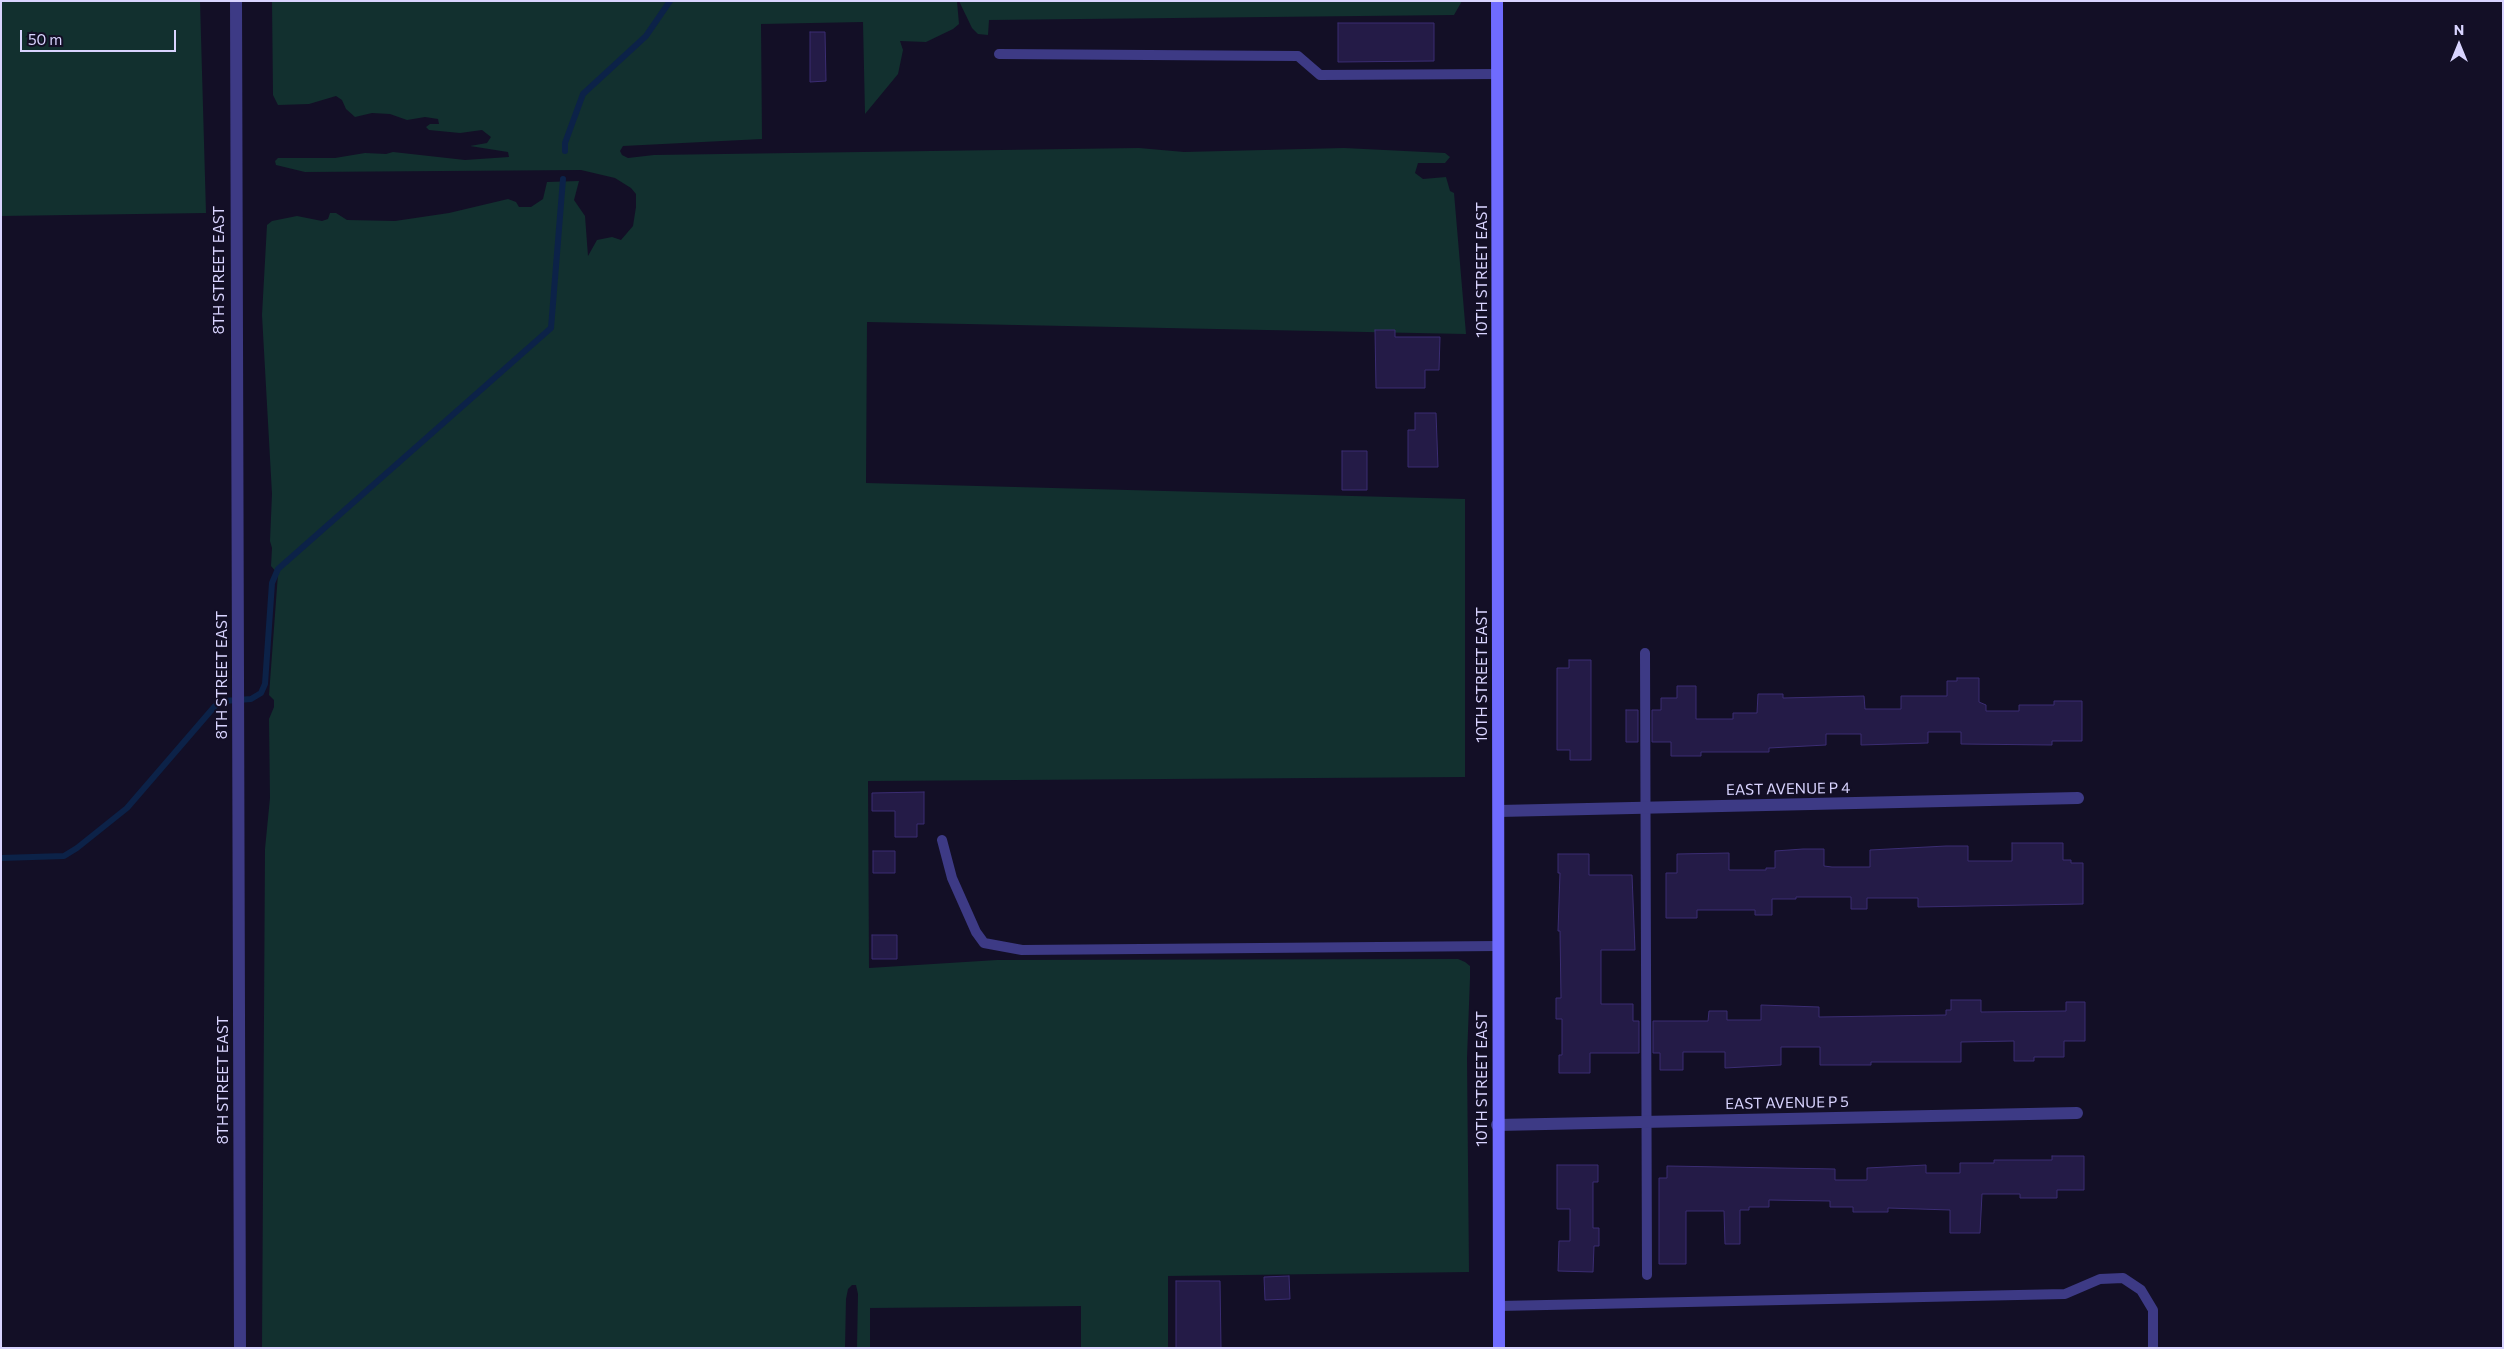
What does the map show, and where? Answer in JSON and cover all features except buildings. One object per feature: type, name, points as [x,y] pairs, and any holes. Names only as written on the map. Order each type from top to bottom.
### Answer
[{"type":"main road","name":"10TH STREET EAST","points":[[1497,1],[1498,1348]]},
{"type":"street","name":"8TH STREET EAST","points":[[236,1],[240,1348]]},
{"type":"street","name":"EAST AVENUE P 4","points":[[1499,811],[2078,798]]},
{"type":"street","name":"EAST AVENUE P 5","points":[[1497,1125],[2077,1113]]},
{"type":"lane","points":[[1000,54],[1298,56],[1320,74],[1498,74]]},
{"type":"lane","points":[[1645,653],[1647,1275]]},
{"type":"lane","points":[[942,840],[952,878],[976,932],[984,943],[1022,950],[1498,946]]},
{"type":"lane","points":[[1499,1306],[2065,1294],[2100,1279],[2122,1278],[2141,1290],[2153,1310],[2153,1348]]},
{"type":"green space","points":[[1,1],[200,1],[206,213],[1,216]]},
{"type":"green space","points":[[272,1],[957,1],[959,24],[953,29],[926,42],[900,41],[903,50],[898,74],[865,114],[863,22],[761,24],[762,139],[623,146],[620,151],[622,155],[628,158],[654,155],[1139,148],[1184,152],[1344,148],[1445,153],[1450,157],[1445,163],[1418,163],[1415,173],[1423,179],[1446,177],[1450,191],[1454,193],[1466,334],[867,322],[866,483],[1465,499],[1465,777],[868,781],[869,968],[997,960],[1458,959],[1465,962],[1470,966],[1467,1058],[1469,1272],[1168,1276],[1168,1348],[1081,1348],[1081,1306],[870,1308],[870,1348],[857,1348],[858,1294],[856,1285],[852,1285],[848,1289],[846,1299],[845,1348],[262,1348],[265,849],[270,798],[269,719],[274,707],[274,700],[269,695],[278,574],[271,566],[272,494],[262,315],[267,225],[272,221],[297,216],[322,221],[328,219],[330,213],[336,213],[347,220],[395,221],[449,213],[508,199],[516,202],[519,207],[531,207],[543,199],[547,182],[579,181],[574,200],[585,216],[588,256],[597,240],[612,237],[621,240],[633,226],[636,207],[636,194],[631,188],[615,178],[581,170],[305,172],[276,165],[275,161],[278,158],[335,158],[365,153],[386,154],[393,152],[465,160],[509,157],[508,152],[470,146],[487,143],[491,137],[482,130],[460,133],[429,130],[426,127],[430,124],[439,124],[438,119],[425,117],[407,120],[390,114],[372,113],[355,117],[346,109],[342,100],[336,96],[309,104],[278,105],[273,95]]},
{"type":"green space","points":[[959,1],[1462,1],[1454,15],[989,20],[988,35],[978,34],[972,28]]},
{"type":"waterway","points":[[565,151],[565,143],[583,94],[646,36],[670,1]]},
{"type":"waterway","points":[[1,858],[64,856],[77,848],[127,808],[215,706],[224,701],[251,699],[261,693],[265,684],[272,583],[278,569],[551,328],[563,179]]}]
